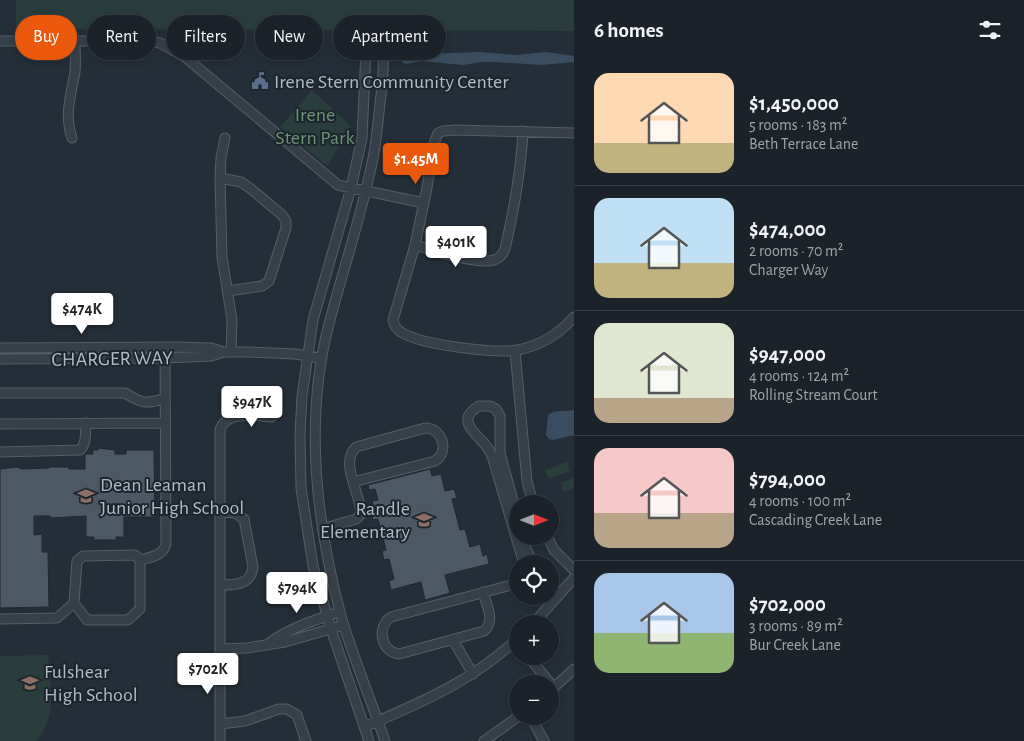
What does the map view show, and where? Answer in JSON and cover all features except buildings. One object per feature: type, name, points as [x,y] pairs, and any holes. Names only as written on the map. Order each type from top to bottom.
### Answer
[{"type":"street","points":[[0,40],[15,40]]},
{"type":"street","points":[[77,40],[149,41],[160,43],[185,57],[338,185],[424,204]]},
{"type":"street","points":[[369,741],[313,566],[301,488],[300,435],[306,356],[313,320],[351,188],[362,138],[366,51],[371,43],[375,42],[379,44],[382,51],[382,81],[373,161],[321,358],[316,435],[317,480],[322,529],[331,573],[344,625],[385,741]]},
{"type":"street","points":[[72,138],[68,110],[75,60]]},
{"type":"street","points":[[574,133],[450,130],[438,133],[433,146],[424,204],[415,245],[393,317],[396,327],[405,334],[450,346],[497,351],[515,351],[544,341],[564,328],[574,317]]},
{"type":"street","points":[[415,245],[488,261],[496,259],[504,251],[512,218],[522,156],[523,131]]},
{"type":"street","points":[[225,138],[220,178],[222,257],[232,320],[228,352]]},
{"type":"street","points":[[220,178],[241,182],[282,215],[286,221],[286,228],[269,281],[262,286],[228,291]]},
{"type":"street","points":[[140,560],[160,554],[163,552],[166,544],[164,346]]},
{"type":"street","name":"CHARGER WAY","points":[[0,348],[164,346],[212,348],[228,352],[321,358]]},
{"type":"street","points":[[515,351],[527,481],[530,495]]},
{"type":"street","name":"CHARGER WAY","points":[[0,359],[164,358],[211,356],[228,352]]},
{"type":"street","points":[[0,393],[125,393],[140,402],[154,402],[165,398]]},
{"type":"street","points":[[509,513],[493,459],[485,444],[469,428],[470,413],[479,406],[490,406],[500,416],[500,453],[511,495]]},
{"type":"street","points":[[220,741],[220,430],[225,421],[235,417],[272,418]]},
{"type":"street","points":[[0,452],[80,450],[85,442],[86,423]]},
{"type":"street","points":[[0,424],[165,423]]},
{"type":"street","points":[[322,529],[359,517],[361,511],[353,482],[349,460],[356,447],[425,428],[433,429],[440,434],[443,450],[436,461],[353,482]]},
{"type":"street","points":[[220,512],[235,513],[244,520],[253,567],[250,576],[244,582],[220,585]]},
{"type":"street","points":[[552,545],[574,570]]},
{"type":"street","points":[[135,555],[140,560],[140,609],[128,620],[87,620],[74,602],[77,561],[83,556],[135,555]]},
{"type":"street","points":[[559,594],[574,578]]},
{"type":"street","points":[[483,592],[490,618],[489,626],[481,632],[406,653],[396,654],[387,648],[383,640],[382,630],[384,623],[391,617],[483,592],[509,585]]},
{"type":"street","points":[[0,618],[57,618],[74,602]]},
{"type":"street","points":[[541,615],[549,605]]},
{"type":"street","points":[[268,644],[281,634],[307,622],[340,612]]},
{"type":"street","points":[[220,649],[247,648],[299,639],[344,625]]},
{"type":"street","points":[[453,640],[472,674]]},
{"type":"street","points":[[364,727],[426,700],[472,674],[509,647]]},
{"type":"street","points":[[559,683],[574,669]]},
{"type":"street","points":[[220,724],[246,721],[279,709],[287,709],[297,716],[306,741]]},
{"type":"street","points":[[484,741],[509,723]]},
{"type":"street","points":[[535,725],[544,741]]},
{"type":"green space","points":[[16,0],[574,0],[574,31],[446,31],[446,15],[333,15],[333,30],[323,30],[323,15],[255,15],[255,30],[245,30],[245,15],[166,15],[166,30],[156,30],[156,15],[87,15],[87,29],[77,29],[77,15],[16,15]]},
{"type":"green space","name":"Irene Stern Park","points":[[312,90],[351,126],[327,166],[280,127]]},
{"type":"green space","points":[[567,462],[570,471],[549,479],[545,470]]},
{"type":"green space","points":[[574,478],[574,488],[564,492],[560,483]]},
{"type":"green space","points":[[48,655],[51,700],[50,711],[43,732],[36,741],[0,741],[0,656]]},
{"type":"water","points":[[480,52],[517,55],[546,52],[574,56],[574,62],[541,65],[495,62],[463,65],[421,61],[403,63],[402,60],[446,60],[446,53]]},
{"type":"water","points":[[574,410],[574,435],[553,440],[549,439],[546,435],[548,415],[557,411]]},
{"type":"place","name":"Irene Stern Community Center","points":[[260,81]]},
{"type":"place","name":"Dean Leaman Junior High School","points":[[86,496]]},
{"type":"place","name":"Randle Elementary","points":[[424,520]]},
{"type":"place","name":"Fulshear High School","points":[[30,683]]}]
